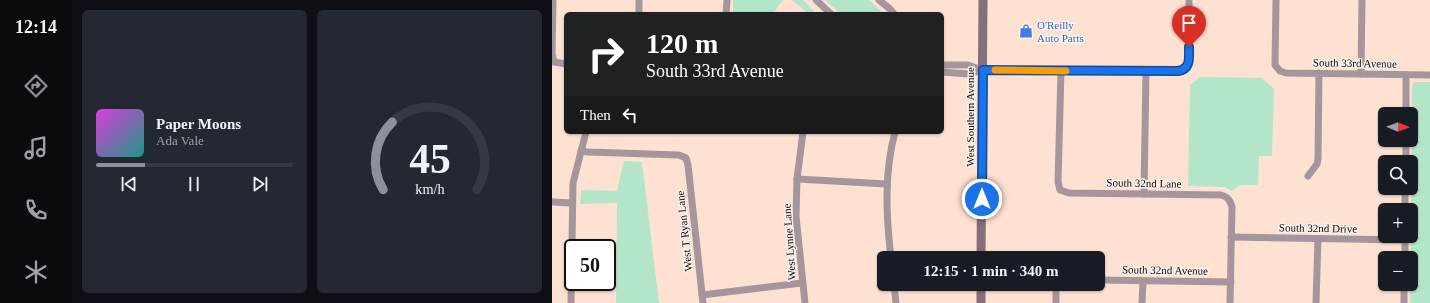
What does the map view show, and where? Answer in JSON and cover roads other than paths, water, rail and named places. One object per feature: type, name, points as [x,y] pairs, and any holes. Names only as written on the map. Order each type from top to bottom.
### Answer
[{"type":"main road","name":"West Southern Avenue","points":[[981,251],[983,0]]},
{"type":"main road","points":[[981,291],[981,303]]},
{"type":"street","points":[[553,0],[552,54],[554,62],[564,64]]},
{"type":"street","points":[[639,0],[639,12]]},
{"type":"street","points":[[726,12],[727,0]]},
{"type":"street","points":[[816,0],[829,12]]},
{"type":"street","points":[[879,0],[890,8],[893,12]]},
{"type":"street","points":[[944,72],[968,74],[983,70],[1178,71],[1185,69],[1189,62],[1189,0]]},
{"type":"street","name":"South 33rd Avenue","points":[[1276,0],[1275,65],[1280,71],[1286,73],[1430,76]]},
{"type":"street","points":[[1360,74],[1362,0]]},
{"type":"street","points":[[944,65],[968,65],[983,70]]},
{"type":"street","name":"South 32nd Lane","points":[[1061,71],[1058,182],[1060,190],[1069,193],[1221,195],[1228,198],[1232,207],[1231,237]]},
{"type":"street","points":[[1144,194],[1146,71]]},
{"type":"street","points":[[1308,176],[1317,164],[1318,159],[1319,73]]},
{"type":"street","points":[[1406,75],[1406,107]]},
{"type":"street","points":[[571,303],[573,183],[585,134]]},
{"type":"street","name":"West Lynne Lane","points":[[804,134],[797,179],[796,216],[805,303]]},
{"type":"street","points":[[890,251],[887,220],[887,184],[894,134]]},
{"type":"street","name":"West T Ryan Lane","points":[[581,151],[679,154],[686,158],[703,303]]},
{"type":"street","points":[[797,179],[887,184]]},
{"type":"street","points":[[552,202],[572,203]]},
{"type":"street","points":[[1230,303],[1231,237]]},
{"type":"street","name":"South 32nd Drive","points":[[1231,237],[1318,239],[1378,238]]},
{"type":"street","points":[[1316,303],[1318,239]]},
{"type":"street","name":"South 32nd Avenue","points":[[1105,280],[1231,282]]},
{"type":"street","points":[[1142,280],[1142,303]]},
{"type":"street","points":[[702,295],[802,283]]},
{"type":"street","points":[[895,291],[896,303]]},
{"type":"street","points":[[1056,291],[1056,303]]},
{"type":"street","points":[[1404,291],[1404,303]]},
{"type":"place","name":"O'Reilly Auto Parts","points":[[1026,31]]}]
